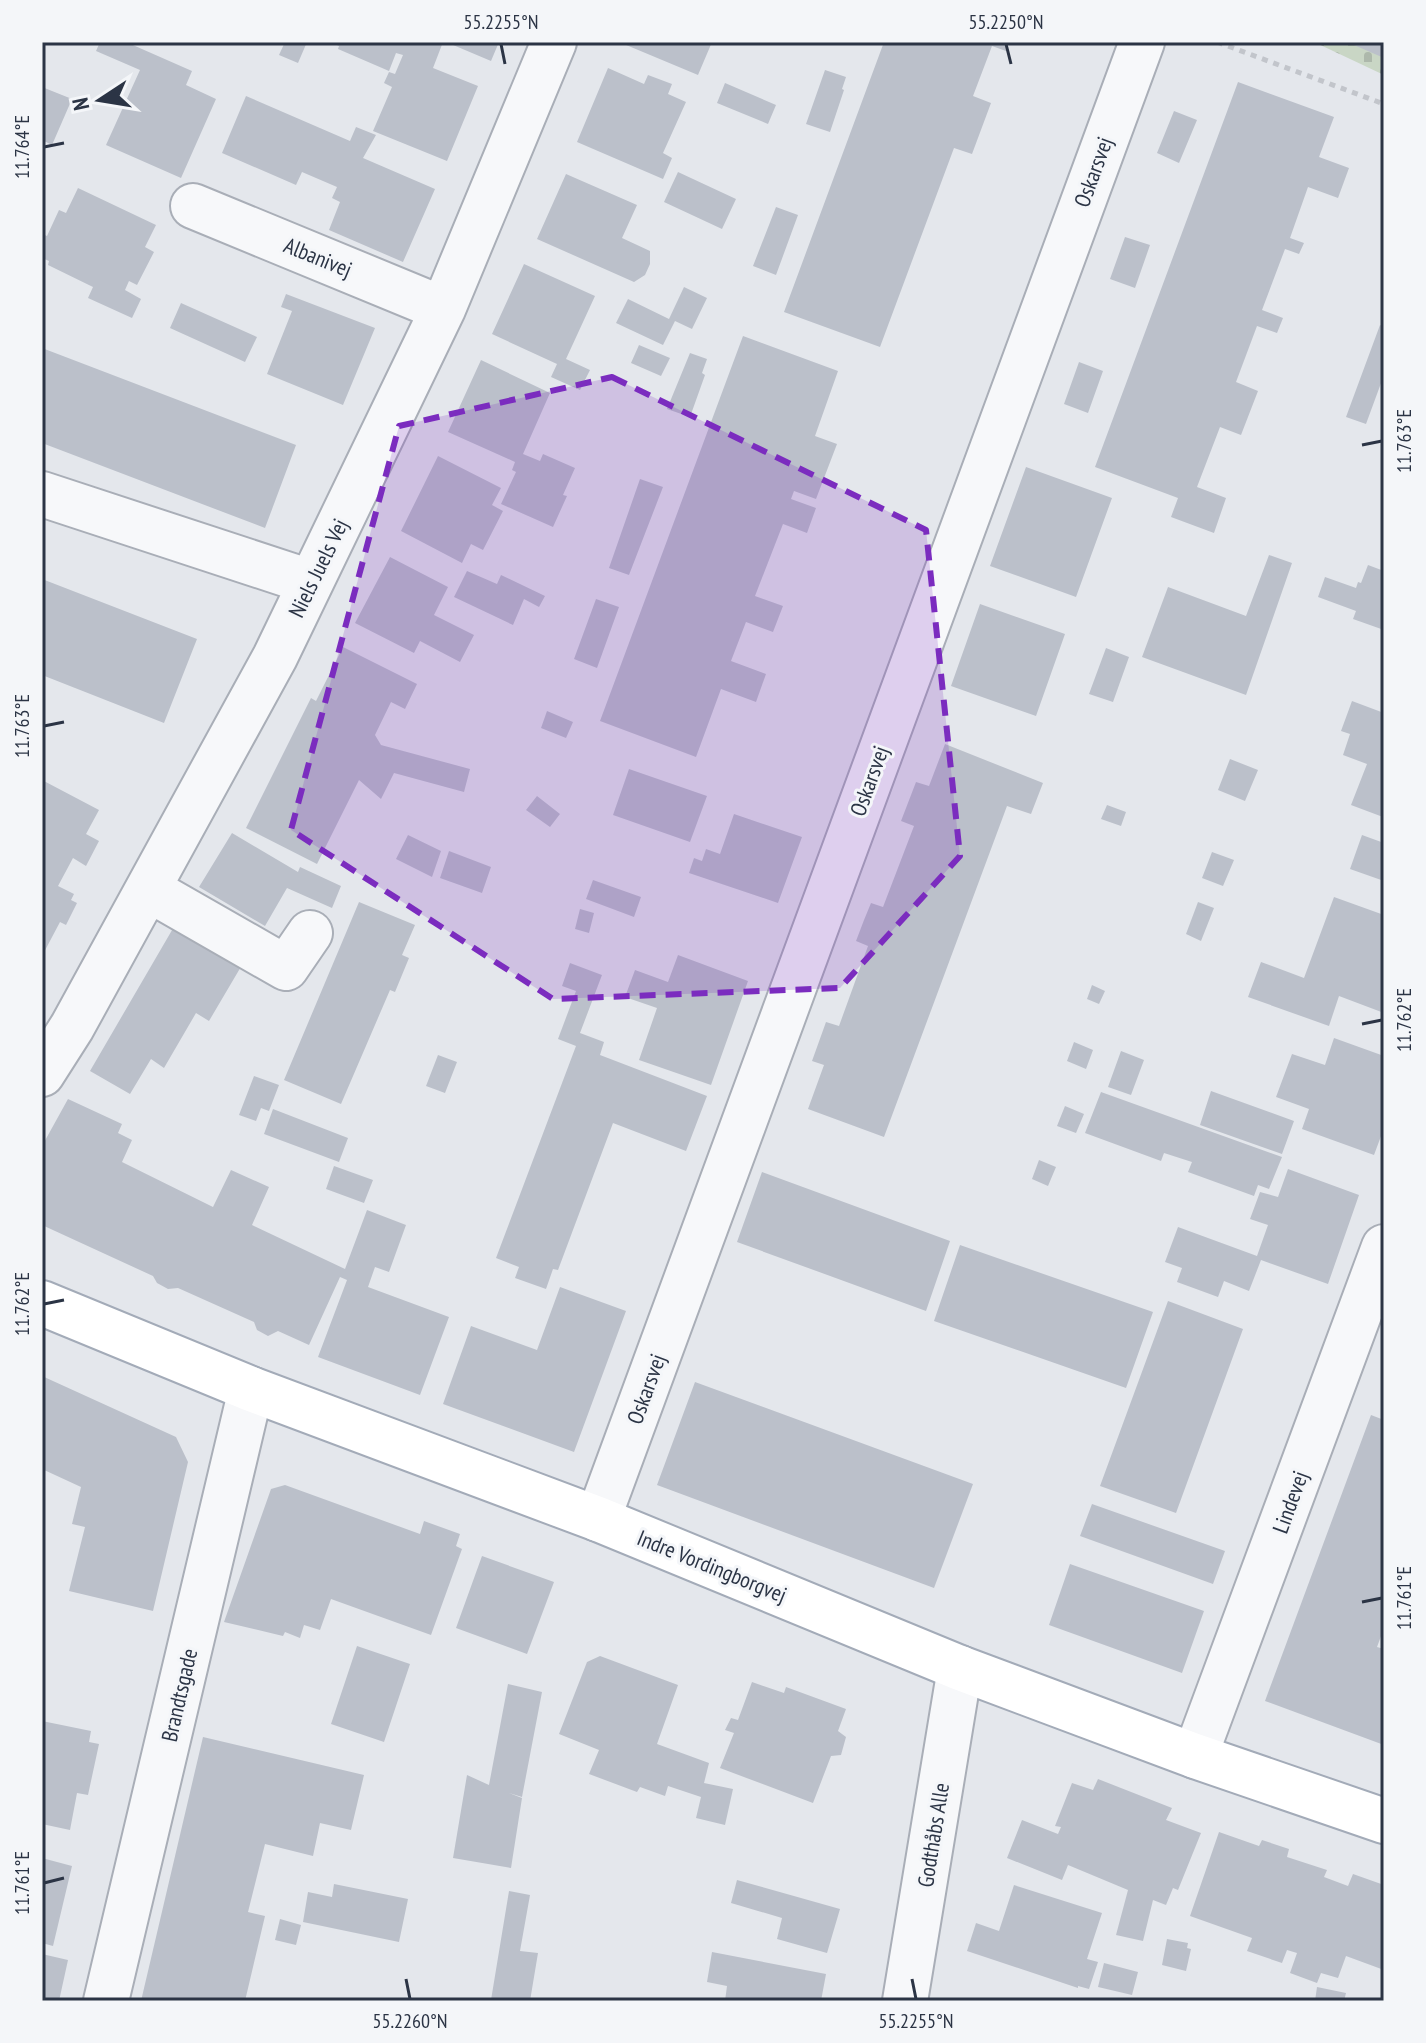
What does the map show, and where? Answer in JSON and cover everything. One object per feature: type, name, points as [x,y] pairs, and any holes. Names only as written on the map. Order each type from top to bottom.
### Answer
[{"type":"main road","name":"Indre Vordingborgvej","points":[[42,1303],[251,1389],[598,1519],[960,1668],[1195,1756],[1384,1821]]},
{"type":"street","name":"Niels Juels Vej","points":[[42,1074],[72,1027],[275,657],[443,309],[554,42]]},
{"type":"street","name":"Oskarsvej","points":[[598,1519],[1142,42]]},
{"type":"street","name":"Albanivej","points":[[193,206],[443,309]]},
{"type":"street","points":[[42,494],[310,582]]},
{"type":"street","points":[[148,889],[286,968],[310,933]]},
{"type":"street","name":"Lindevej","points":[[1195,1756],[1384,1247]]},
{"type":"street","name":"Brandtsgade","points":[[106,2001],[251,1389]]},
{"type":"street","name":"Godthåbs Alle","points":[[905,2001],[960,1668]]},
{"type":"path","points":[[1217,42],[1384,104]]},
{"type":"highlighted area","points":[[612,377],[926,530],[960,856],[840,988],[553,999],[291,830],[399,426]]},
{"type":"green space","points":[[1314,42],[1384,42],[1384,75]]},
{"type":"building","points":[[100,42],[126,42],[192,71],[186,85],[216,99],[181,178],[106,145],[140,70],[96,51]]},
{"type":"building","points":[[285,42],[307,42],[298,63],[279,55]]},
{"type":"building","points":[[330,42],[443,42],[433,68],[478,86],[447,161],[373,131],[392,87],[384,83],[389,72],[395,74],[403,55],[396,53],[389,71],[338,49],[339,46]]},
{"type":"building","points":[[446,42],[499,42],[491,61]]},
{"type":"building","points":[[619,42],[712,42],[698,75]]},
{"type":"building","points":[[884,42],[1009,42],[1006,51],[992,46],[973,96],[991,103],[972,154],[954,148],[880,347],[784,312]]},
{"type":"building","points":[[1347,42],[1384,42],[1384,58]]},
{"type":"building","points":[[608,68],[644,84],[648,75],[672,84],[668,94],[686,102],[663,153],[672,158],[663,179],[577,142]]},
{"type":"building","points":[[825,70],[846,77],[830,132],[806,124]]},
{"type":"building","points":[[1238,82],[1334,117],[1319,157],[1349,168],[1338,198],[1308,187],[1290,238],[1304,243],[1299,254],[1285,249],[1262,310],[1283,318],[1277,333],[1257,326],[1236,382],[1258,391],[1241,435],[1220,427],[1197,487],[1226,498],[1214,533],[1171,517],[1178,498],[1095,467]]},
{"type":"building","points":[[725,83],[776,105],[768,124],[717,103]]},
{"type":"building","points":[[42,87],[72,99],[52,145],[42,140]]},
{"type":"building","points":[[246,96],[350,141],[356,127],[376,135],[363,158],[435,189],[403,262],[329,230],[340,202],[332,198],[337,187],[302,172],[296,185],[222,153]]},
{"type":"building","points":[[1174,111],[1197,120],[1179,163],[1157,153]]},
{"type":"building","points":[[678,172],[736,199],[722,229],[664,202]]},
{"type":"building","points":[[566,174],[637,205],[622,238],[650,251],[650,264],[645,275],[634,282],[537,239]]},
{"type":"building","points":[[78,188],[156,225],[145,247],[154,252],[137,285],[129,281],[125,290],[141,299],[132,318],[88,298],[93,287],[48,265],[49,261],[42,258],[42,234],[47,236],[59,210],[66,213]]},
{"type":"building","points":[[776,207],[798,215],[776,275],[753,266]]},
{"type":"building","points":[[1125,237],[1150,245],[1135,288],[1110,279]]},
{"type":"building","points":[[524,264],[595,296],[566,359],[590,370],[580,390],[551,377],[557,364],[492,334]]},
{"type":"building","points":[[684,287],[707,298],[692,329],[675,321],[663,345],[616,323],[628,299],[669,319]]},
{"type":"building","points":[[286,294],[375,328],[343,405],[267,374],[292,311],[281,307]]},
{"type":"building","points":[[181,303],[257,337],[245,362],[170,328]]},
{"type":"building","points":[[1380,325],[1384,327],[1384,375],[1366,424],[1346,417]]},
{"type":"building","points":[[743,336],[838,371],[815,436],[837,444],[816,499],[794,491],[791,499],[816,508],[807,533],[783,524],[755,596],[783,606],[773,632],[746,622],[731,661],[766,674],[756,702],[721,689],[696,757],[600,721]]},
{"type":"building","points":[[639,345],[670,358],[661,376],[631,363]]},
{"type":"building","points":[[42,348],[296,445],[265,528],[42,443]]},
{"type":"building","points":[[690,353],[707,359],[702,373],[705,375],[690,417],[667,409]]},
{"type":"building","points":[[481,360],[550,393],[523,454],[540,461],[543,454],[575,468],[553,527],[501,504],[516,472],[512,470],[515,462],[448,432]]},
{"type":"building","points":[[1079,362],[1103,371],[1088,413],[1064,404]]},
{"type":"building","points":[[438,456],[501,488],[492,505],[503,511],[483,550],[471,544],[462,563],[401,531]]},
{"type":"building","points":[[1026,467],[1112,498],[1076,597],[990,566]]},
{"type":"building","points":[[640,479],[663,487],[629,575],[609,568]]},
{"type":"building","points":[[1269,555],[1292,563],[1246,695],[1142,657],[1168,587],[1246,616]]},
{"type":"building","points":[[390,557],[448,587],[434,615],[474,635],[460,662],[420,641],[414,653],[355,623]]},
{"type":"building","points":[[1368,565],[1384,571],[1384,630],[1353,619],[1356,611],[1318,597],[1325,577],[1356,588]]},
{"type":"building","points":[[467,571],[497,584],[501,575],[545,596],[539,607],[524,599],[513,625],[454,597]]},
{"type":"building","points":[[42,579],[197,639],[164,723],[42,675]]},
{"type":"building","points":[[596,599],[619,607],[597,668],[574,659]]},
{"type":"building","points":[[980,604],[1065,634],[1036,716],[951,686]]},
{"type":"building","points":[[343,647],[417,684],[405,709],[391,702],[375,735],[381,745],[470,769],[464,792],[394,773],[381,799],[359,780],[317,864],[246,828],[311,698],[316,701]]},
{"type":"building","points":[[1106,648],[1129,657],[1113,702],[1089,694]]},
{"type":"building","points":[[1352,701],[1384,713],[1383,817],[1351,805],[1367,764],[1343,755],[1350,734],[1341,731]]},
{"type":"building","points":[[547,711],[573,722],[566,738],[541,728]]},
{"type":"building","points":[[945,744],[1043,783],[1031,814],[1007,806],[884,1137],[808,1109],[824,1065],[812,1061],[826,1022],[839,1026],[868,946],[856,941],[871,903],[883,907],[914,826],[901,821],[916,782],[929,786]]},
{"type":"building","points":[[1230,759],[1258,770],[1245,801],[1218,790]]},
{"type":"building","points":[[629,769],[707,796],[690,842],[613,815]]},
{"type":"building","points":[[42,780],[99,810],[86,834],[99,841],[86,866],[73,858],[58,886],[74,894],[71,900],[77,903],[66,925],[60,922],[42,956]]},
{"type":"building","points":[[537,796],[560,814],[550,827],[526,810]]},
{"type":"building","points":[[1107,805],[1126,812],[1121,826],[1101,819]]},
{"type":"building","points":[[734,814],[802,837],[778,903],[689,873],[694,858],[702,861],[706,849],[720,854]]},
{"type":"building","points":[[232,833],[298,872],[300,867],[341,886],[332,908],[287,888],[265,926],[199,887]]},
{"type":"building","points":[[408,835],[441,851],[432,877],[396,859]]},
{"type":"building","points":[[1362,835],[1384,843],[1384,881],[1350,869]]},
{"type":"building","points":[[449,851],[491,867],[482,893],[440,878]]},
{"type":"building","points":[[1212,852],[1234,860],[1223,886],[1202,878]]},
{"type":"building","points":[[593,880],[641,897],[634,917],[586,899]]},
{"type":"building","points":[[1334,897],[1384,915],[1384,1013],[1339,996],[1329,1026],[1248,997],[1261,962],[1304,978]]},
{"type":"building","points":[[359,902],[415,925],[402,955],[409,958],[395,992],[390,990],[341,1104],[284,1080]]},
{"type":"building","points":[[1198,902],[1214,908],[1201,941],[1186,934]]},
{"type":"building","points":[[580,909],[594,913],[589,933],[575,929]]},
{"type":"building","points":[[175,925],[242,965],[209,1021],[196,1013],[164,1068],[151,1059],[130,1094],[90,1071]]},
{"type":"building","points":[[678,955],[748,981],[711,1085],[639,1060],[657,1008],[625,997],[635,970],[668,982]]},
{"type":"building","points":[[570,963],[602,975],[580,1033],[604,1042],[600,1055],[707,1096],[686,1151],[613,1123],[558,1270],[553,1269],[546,1289],[515,1278],[519,1267],[496,1258],[576,1046],[558,1039],[576,991],[562,986]]},
{"type":"building","points":[[1092,985],[1105,991],[1099,1004],[1087,999]]},
{"type":"building","points":[[1334,1038],[1384,1056],[1384,1128],[1374,1155],[1302,1129],[1309,1109],[1276,1097],[1292,1054],[1325,1065]]},
{"type":"building","points":[[1074,1042],[1093,1050],[1086,1069],[1067,1061]]},
{"type":"building","points":[[1121,1051],[1144,1060],[1131,1095],[1108,1087]]},
{"type":"building","points":[[438,1055],[457,1062],[445,1093],[426,1086]]},
{"type":"building","points":[[254,1076],[279,1085],[269,1111],[261,1108],[256,1121],[239,1115]]},
{"type":"building","points":[[1211,1091],[1294,1121],[1282,1154],[1200,1125]]},
{"type":"building","points":[[1101,1092],[1282,1157],[1269,1189],[1258,1185],[1254,1196],[1188,1172],[1192,1162],[1164,1153],[1161,1161],[1085,1133]]},
{"type":"building","points":[[68,1099],[122,1124],[118,1133],[132,1140],[122,1162],[213,1207],[231,1170],[269,1187],[252,1225],[345,1269],[367,1210],[406,1225],[389,1272],[375,1267],[368,1287],[449,1317],[420,1395],[318,1357],[347,1280],[340,1277],[309,1345],[278,1331],[268,1336],[257,1330],[254,1322],[178,1288],[168,1289],[157,1283],[153,1276],[42,1225],[42,1146]]},
{"type":"building","points":[[1065,1106],[1084,1114],[1076,1133],[1057,1126]]},
{"type":"building","points":[[273,1109],[348,1138],[339,1162],[264,1134]]},
{"type":"building","points":[[1039,1160],[1056,1167],[1048,1186],[1032,1179]]},
{"type":"building","points":[[334,1166],[373,1180],[364,1203],[326,1189]]},
{"type":"building","points":[[1288,1169],[1359,1195],[1328,1284],[1261,1260],[1249,1291],[1224,1281],[1218,1297],[1177,1282],[1182,1268],[1165,1262],[1178,1227],[1257,1256],[1268,1225],[1250,1219],[1260,1192],[1278,1197]]},
{"type":"building","points":[[762,1172],[950,1241],[926,1311],[737,1242]]},
{"type":"building","points":[[960,1245],[1153,1312],[1126,1388],[934,1321]]},
{"type":"building","points":[[560,1287],[626,1311],[574,1452],[443,1404],[471,1326],[537,1350]]},
{"type":"building","points":[[1168,1301],[1243,1329],[1176,1513],[1100,1486]]},
{"type":"building","points":[[42,1376],[176,1437],[188,1462],[153,1611],[69,1591],[85,1527],[72,1524],[81,1487],[42,1469]]},
{"type":"building","points":[[695,1382],[973,1484],[934,1588],[657,1485]]},
{"type":"building","points":[[1371,1415],[1384,1420],[1384,1628],[1377,1647],[1384,1649],[1384,1745],[1265,1701]]},
{"type":"building","points":[[285,1485],[420,1534],[424,1521],[460,1534],[456,1546],[462,1549],[431,1635],[331,1599],[320,1630],[304,1625],[300,1638],[285,1632],[283,1636],[224,1622],[271,1489]]},
{"type":"building","points":[[1092,1504],[1225,1551],[1213,1584],[1080,1536]]},
{"type":"building","points":[[482,1556],[554,1582],[527,1654],[456,1628]]},
{"type":"building","points":[[1070,1564],[1204,1611],[1182,1673],[1049,1625]]},
{"type":"building","points":[[357,1646],[410,1664],[384,1742],[331,1724]]},
{"type":"building","points":[[600,1656],[678,1685],[657,1744],[709,1763],[704,1783],[733,1789],[725,1825],[696,1818],[701,1797],[668,1786],[665,1796],[640,1787],[637,1792],[589,1774],[599,1750],[559,1734],[587,1662]]},
{"type":"building","points":[[752,1682],[784,1693],[786,1687],[846,1709],[838,1731],[846,1737],[841,1755],[831,1756],[813,1803],[720,1768],[734,1733],[725,1730],[731,1718],[738,1720]]},
{"type":"building","points":[[508,1684],[542,1692],[522,1797],[509,1793],[522,1798],[511,1868],[453,1858],[467,1775],[489,1785]]},
{"type":"building","points":[[42,1721],[91,1731],[89,1742],[99,1744],[88,1795],[77,1793],[70,1830],[42,1824]]},
{"type":"building","points":[[203,1737],[364,1775],[351,1830],[320,1823],[313,1856],[265,1844],[248,1912],[265,1916],[245,2001],[141,2001]]},
{"type":"building","points":[[1098,1779],[1172,1808],[1166,1820],[1201,1833],[1178,1890],[1173,1888],[1166,1905],[1153,1900],[1143,1941],[1116,1935],[1128,1890],[1068,1865],[1062,1880],[1007,1858],[1022,1820],[1058,1834],[1061,1827],[1055,1826],[1072,1783],[1093,1790]]},
{"type":"building","points":[[1219,1832],[1259,1846],[1262,1840],[1289,1849],[1287,1857],[1327,1870],[1324,1877],[1348,1886],[1353,1874],[1384,1885],[1384,1970],[1346,1956],[1338,1978],[1321,1973],[1317,1983],[1290,1973],[1297,1953],[1287,1950],[1282,1963],[1247,1951],[1252,1938],[1190,1916]]},
{"type":"building","points":[[42,1858],[72,1866],[53,1946],[42,1943]]},
{"type":"building","points":[[737,1880],[840,1909],[827,1953],[777,1939],[782,1918],[731,1903]]},
{"type":"building","points":[[334,1884],[408,1899],[399,1942],[303,1922],[308,1892],[332,1897]]},
{"type":"building","points":[[1014,1885],[1102,1913],[1087,1959],[1098,1962],[1089,1989],[967,1951],[976,1923],[999,1931]]},
{"type":"building","points":[[509,1891],[530,1895],[520,1951],[538,1953],[530,2001],[491,2000]]},
{"type":"building","points":[[280,1919],[301,1925],[296,1945],[275,1940]]},
{"type":"building","points":[[1167,1939],[1188,1943],[1187,1948],[1191,1949],[1186,1971],[1162,1965]]},
{"type":"building","points":[[712,1952],[826,1974],[821,2001],[725,2001],[727,1986],[707,1982]]},
{"type":"building","points":[[42,1954],[68,1960],[59,2001],[42,2001]]},
{"type":"building","points":[[1104,1963],[1138,1972],[1132,1995],[1098,1987]]},
{"type":"building","points":[[1317,1987],[1346,1993],[1344,2001],[1315,2001]]}]
